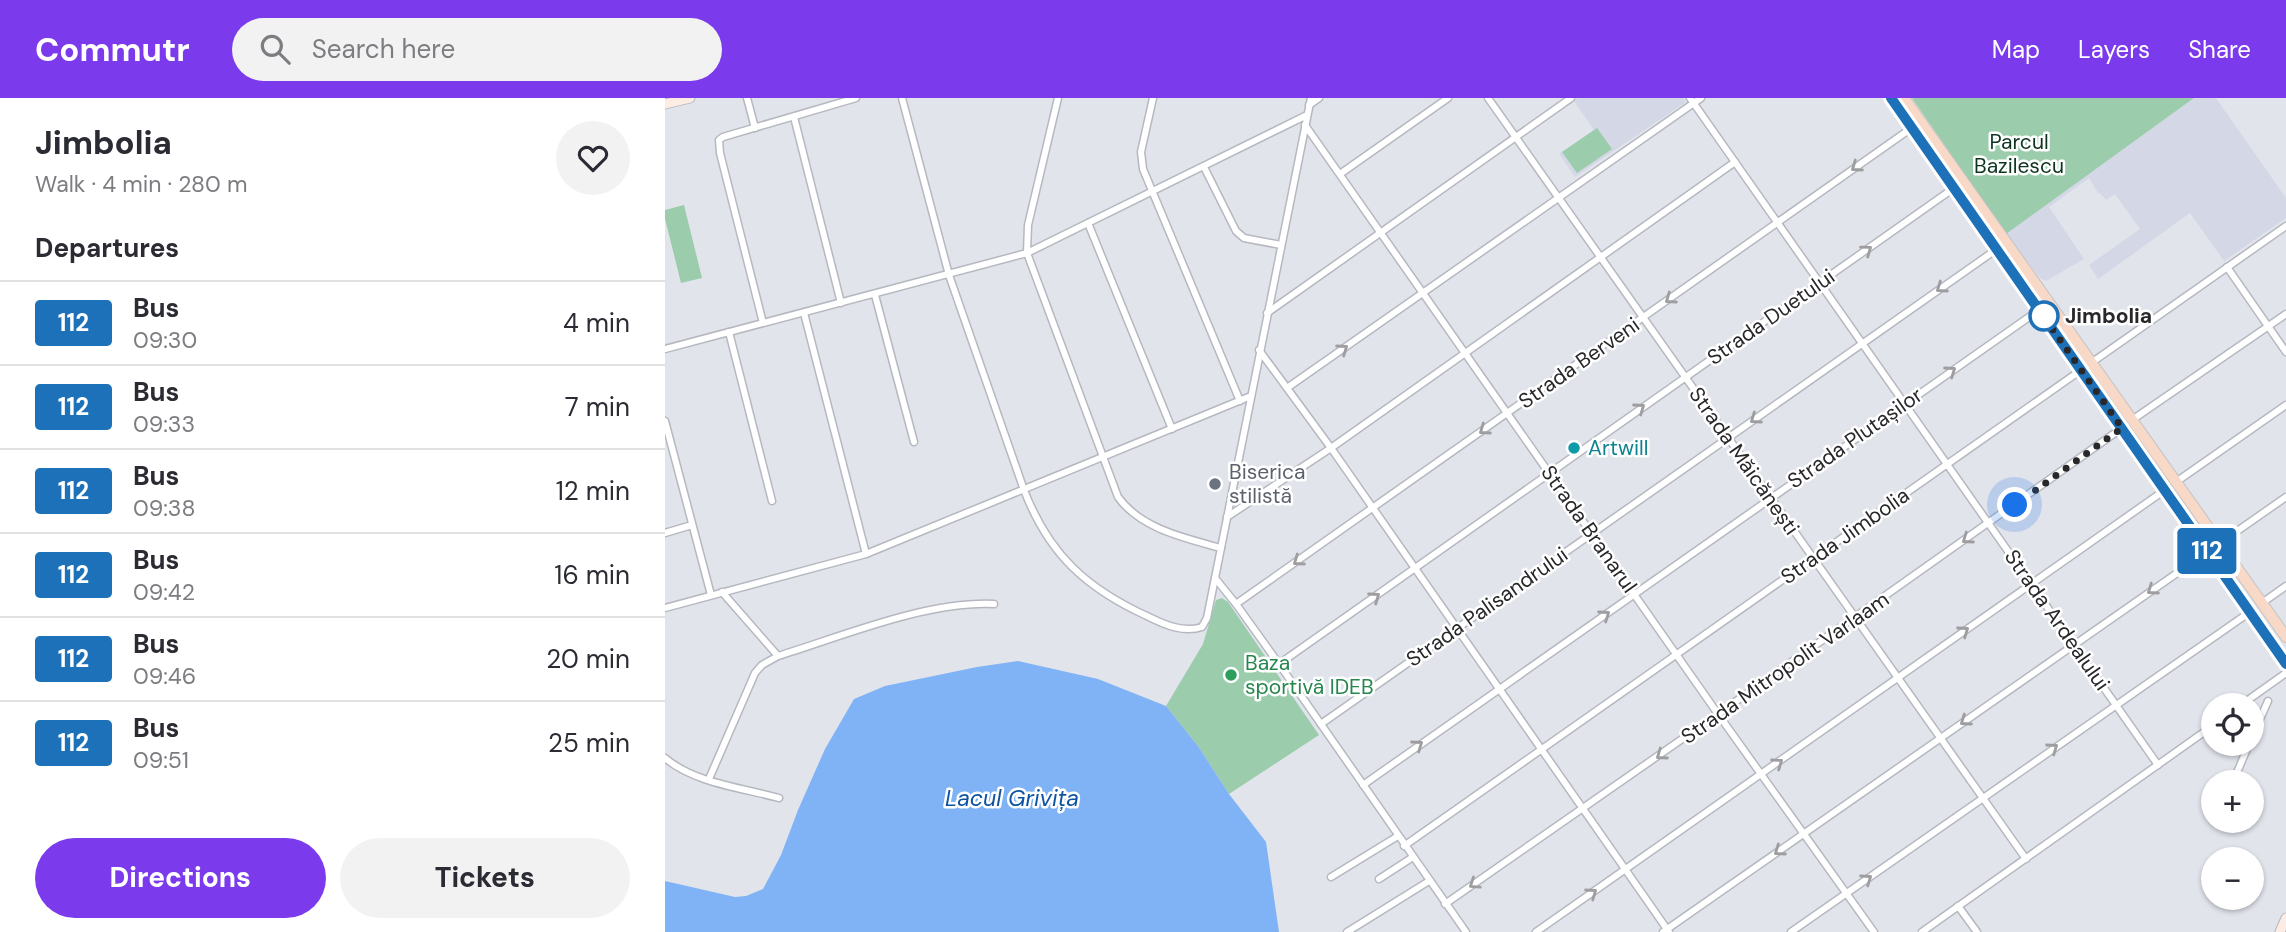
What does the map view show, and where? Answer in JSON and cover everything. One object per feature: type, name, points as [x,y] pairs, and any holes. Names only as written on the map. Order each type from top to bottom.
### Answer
[{"type":"main road","points":[[1891,98],[2286,664]]},
{"type":"main road","points":[[1904,98],[2286,637]]},
{"type":"street","points":[[665,104],[690,98]]},
{"type":"street","points":[[747,98],[755,128]]},
{"type":"street","points":[[763,323],[718,146],[723,137],[856,98]]},
{"type":"street","points":[[902,98],[949,275],[1024,490],[1048,538],[1072,569],[1112,599],[1145,616],[1192,630],[1202,627],[1207,618],[1307,115],[1310,102],[1319,98]]},
{"type":"street","points":[[1058,98],[1028,225],[1027,253],[1118,497],[1130,511],[1163,530],[1221,548]]},
{"type":"street","points":[[1153,98],[1141,161],[1240,401]]},
{"type":"street","points":[[1340,174],[1448,98]]},
{"type":"street","name":"Strada Măicănești","points":[[1488,98],[2025,859]]},
{"type":"street","points":[[1267,313],[1571,98]]},
{"type":"street","points":[[1287,388],[1559,198],[1692,101],[1701,98]]},
{"type":"street","name":"Strada Ardealului","points":[[1692,101],[2158,765]]},
{"type":"street","points":[[665,349],[1027,253],[1307,115]]},
{"type":"street","points":[[794,117],[841,303]]},
{"type":"street","name":"Strada Berveni","points":[[1237,604],[1921,121]]},
{"type":"street","name":"Strada Branarul","points":[[1305,125],[1874,932]]},
{"type":"street","points":[[1227,517],[1331,448],[1735,162]]},
{"type":"street","points":[[1204,167],[1235,232],[1244,238],[1281,245]]},
{"type":"street","name":"Strada Duetului","points":[[1279,664],[1954,188]]},
{"type":"street","points":[[1088,223],[1172,429]]},
{"type":"street","name":"Strada Jimbolia","points":[[1404,846],[2286,226]]},
{"type":"street","name":"Strada Palisandrului","points":[[1321,724],[1997,249]]},
{"type":"street","points":[[2227,267],[2286,352]]},
{"type":"street","points":[[875,295],[914,442]]},
{"type":"street","name":"Strada Plutașilor","points":[[1363,785],[2039,310]]},
{"type":"street","points":[[804,313],[866,554]]},
{"type":"street","points":[[2131,421],[2286,314]]},
{"type":"street","points":[[729,332],[772,501]]},
{"type":"street","points":[[1259,350],[1331,448],[1667,931],[2286,496]]},
{"type":"street","points":[[665,608],[866,554],[1251,396]]},
{"type":"street","points":[[2175,483],[2286,405]]},
{"type":"street","points":[[665,421],[711,595]]},
{"type":"street","name":"Strada Mitropolit Varlaam","points":[[1445,904],[1856,618],[2122,428]]},
{"type":"street","points":[[665,459],[674,457]]},
{"type":"street","points":[[1536,932],[2165,490]]},
{"type":"street","points":[[665,533],[692,525]]},
{"type":"street","points":[[1215,578],[1237,604],[1321,724],[1445,904],[1460,931]]},
{"type":"street","points":[[2262,603],[2286,586]]},
{"type":"street","points":[[722,592],[778,656]]},
{"type":"street","points":[[709,779],[755,673],[762,665],[778,656],[918,613],[962,604],[994,604]]},
{"type":"street","points":[[1791,932],[2250,612]]},
{"type":"street","points":[[2258,693],[2286,673]]},
{"type":"street","points":[[2264,710],[2268,701]]},
{"type":"street","points":[[1922,932],[2201,734]]},
{"type":"street","points":[[665,758],[684,772],[779,799]]},
{"type":"street","points":[[1331,877],[1398,836]]},
{"type":"street","points":[[1379,878],[1413,858]]},
{"type":"street","points":[[1347,932],[1429,881]]},
{"type":"street","points":[[1958,906],[1977,932]]},
{"type":"street","points":[[2280,932],[2286,918]]},
{"type":"shaded area","points":[[1578,98],[1683,98],[1686,102],[1575,177],[1559,154],[1594,130],[1574,101]]},
{"type":"shaded area","points":[[2194,98],[2216,98],[2286,198],[2286,218],[2224,261],[2190,213],[2098,279],[2089,265],[2140,229],[2115,194],[2106,200],[2089,178],[2049,207],[2084,259],[2046,281],[2040,278],[2006,234]]},
{"type":"green space","name":"Parcul Bazilescu","points":[[1912,98],[2194,98],[2006,234]]},
{"type":"green space","points":[[1597,128],[1612,149],[1577,173],[1562,152]]},
{"type":"green space","points":[[684,205],[702,278],[681,283],[665,210]]},
{"type":"green space","name":"Baza sportivă IDEB","points":[[1222,598],[1228,602],[1319,735],[1229,794],[1198,746],[1166,706],[1203,644],[1216,600]]},
{"type":"water","name":"Lacul Grivița","points":[[1018,661],[1098,679],[1166,706],[1266,842],[1279,932],[665,932],[665,881],[735,897],[763,889],[781,855],[825,749],[854,699],[885,686]]},
{"type":"bus line","name":"112","points":[[1891,98],[2286,664]]},
{"type":"place","name":"Jimbolia","points":[[2044,316]]},
{"type":"place","name":"Artwill","points":[[1574,448]]},
{"type":"place","name":"Biserica stilistă","points":[[1215,484]]},
{"type":"place","name":"Baza sportivă IDEB","points":[[1231,675]]},
{"type":"route","points":[[2015,505],[2122,428],[2039,310],[2044,316]]}]
